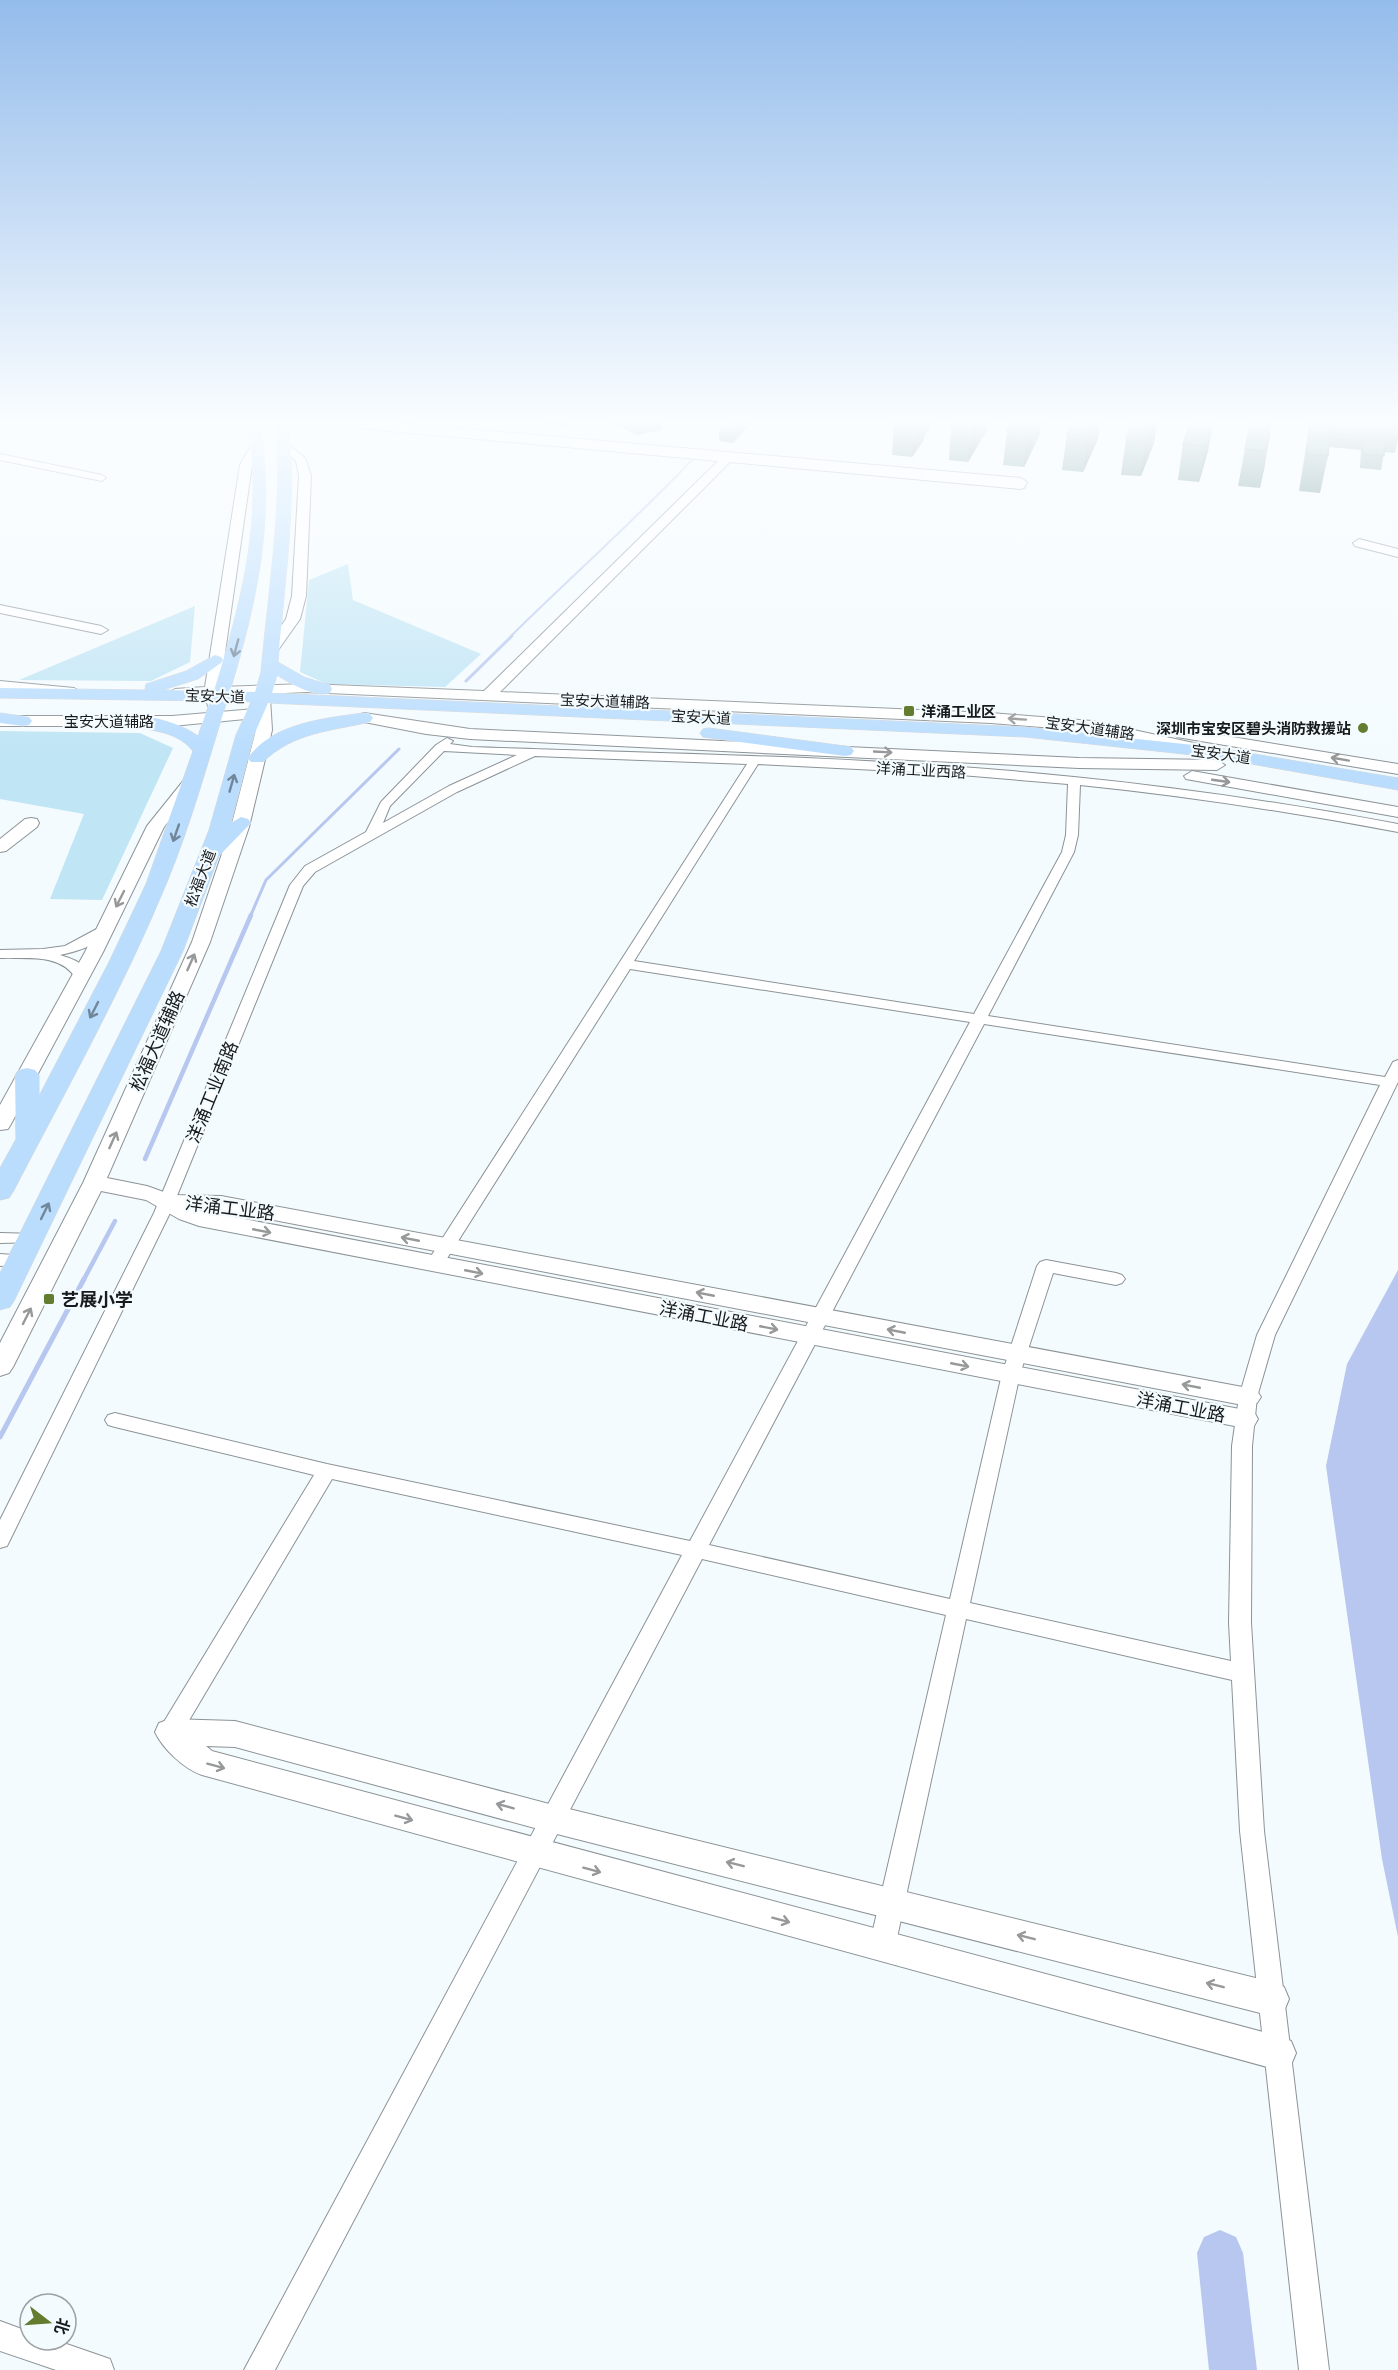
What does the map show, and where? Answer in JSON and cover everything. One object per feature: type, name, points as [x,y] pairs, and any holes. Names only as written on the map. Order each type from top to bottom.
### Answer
[{"type":"main road","points":[[216,700],[214,660],[223,624],[236,533]]},
{"type":"main road","points":[[0,1192],[136,927],[175,837],[216,700],[236,649],[248,592],[255,533]]},
{"type":"main road","name":"松福大道","points":[[0,1301],[10,1260],[32,1238],[172,951],[219,830],[245,735],[261,704],[270,657],[281,533]]},
{"type":"main road","points":[[302,533],[299,596],[293,619],[270,657],[298,681],[324,689]]},
{"type":"main road","points":[[488,696],[652,533]]},
{"type":"main road","points":[[1398,548],[1360,542],[1398,553]]},
{"type":"main road","points":[[223,624],[248,592]]},
{"type":"main road","points":[[0,609],[101,630]]},
{"type":"main road","points":[[122,695],[155,688],[185,677],[214,660]]},
{"type":"main road","name":"宝安大道辅路","points":[[0,686],[90,694]]},
{"type":"main road","name":"宝安大道辅路","points":[[23,721],[129,721],[216,700],[261,704],[324,689],[1072,723],[1240,756]]},
{"type":"main road","name":"宝安大道","points":[[0,693],[147,695],[261,704],[364,718],[1049,734],[1240,756],[1276,768],[1398,796]]},
{"type":"main road","points":[[443,694],[525,709]]},
{"type":"main road","name":"宝安大道","points":[[0,710],[216,700]]},
{"type":"main road","name":"宝安大道","points":[[261,704],[525,709],[694,724],[1143,756],[1217,765],[1276,768],[1398,784]]},
{"type":"main road","name":"松福大道辅路","points":[[0,1367],[94,1184],[201,942],[241,823],[264,730],[261,704]]},
{"type":"main road","points":[[694,724],[858,712]]},
{"type":"main road","points":[[257,758],[269,747],[291,736],[324,726],[364,718]]},
{"type":"main road","name":"宝安大道辅路","points":[[364,718],[470,734],[1059,762],[1217,765]]},
{"type":"main road","points":[[0,719],[23,721]]},
{"type":"main road","points":[[129,721],[171,730],[189,739],[202,751]]},
{"type":"main road","points":[[1072,723],[1216,738],[1398,769]]},
{"type":"main road","points":[[694,724],[845,751]]},
{"type":"main road","points":[[1059,762],[1244,784],[1398,812]]},
{"type":"main road","points":[[0,1124],[81,976],[156,825],[194,778]]},
{"type":"main road","points":[[0,848],[31,823]]},
{"type":"main road","points":[[207,861],[241,823]]},
{"type":"main road","points":[[26,1142],[27,1075]]},
{"type":"main road","name":"洋涌工业路","points":[[94,1184],[140,1191],[200,1219],[441,1255],[1247,1408]]},
{"type":"main road","points":[[170,1732],[235,1734],[553,1819],[1272,1999]]},
{"type":"main road","points":[[170,1732],[202,1762],[534,1854],[1278,2053]]},
{"type":"street","points":[[433,730],[442,737],[442,745]]},
{"type":"street","points":[[371,835],[374,825],[386,806],[442,745],[470,734]]},
{"type":"street","name":"洋涌工业西路","points":[[442,745],[532,753],[939,770],[1074,780],[1228,797],[1398,828]]},
{"type":"street","name":"洋涌工业南路","points":[[0,1540],[167,1202],[294,890],[310,869],[453,789],[532,753]]},
{"type":"street","points":[[441,1255],[754,762]]},
{"type":"street","points":[[259,2370],[1070,847],[1074,780]]},
{"type":"street","points":[[41,955],[82,945],[106,928]]},
{"type":"street","points":[[0,954],[41,955],[71,963],[80,971],[81,976]]},
{"type":"street","points":[[625,964],[978,1020],[1394,1074],[1266,1335],[1247,1408],[1240,1531],[1243,1672],[1252,1831],[1314,2370]]},
{"type":"street","points":[[0,1238],[32,1238]]},
{"type":"street","points":[[882,1947],[1014,1364],[1046,1266],[1116,1279]]},
{"type":"street","points":[[115,1420],[327,1471],[696,1550],[1243,1672]]},
{"type":"street","points":[[170,1732],[327,1471]]},
{"type":"street","points":[[0,2336],[99,2370]]},
{"type":"shaded area","points":[[348,564],[353,600],[481,654],[445,687],[327,684],[300,672],[309,580]]},
{"type":"shaded area","points":[[195,606],[190,662],[151,681],[19,680]]},
{"type":"shaded area","points":[[0,731],[140,733],[173,748],[102,900],[50,899],[84,814],[0,799]]},
{"type":"shaded area","points":[[1398,1270],[1398,1937],[1382,1859],[1326,1466],[1347,1364]]},
{"type":"waterway","points":[[510,637],[619,533]]},
{"type":"waterway","points":[[466,681],[512,636]]},
{"type":"waterway","points":[[250,917],[266,880],[399,749]]},
{"type":"waterway","points":[[145,1159],[251,915]]},
{"type":"waterway","points":[[83,1281],[115,1221]]},
{"type":"waterway","points":[[0,1437],[84,1279]]},
{"type":"waterway","points":[[1220,2253],[1233,2370]]},
{"type":"place","name":"洋涌工业区","points":[[909,711]]},
{"type":"place","name":"深圳市宝安区碧头消防救援站","points":[[1363,728]]},
{"type":"place","name":"艺展小学","points":[[49,1299]]}]
